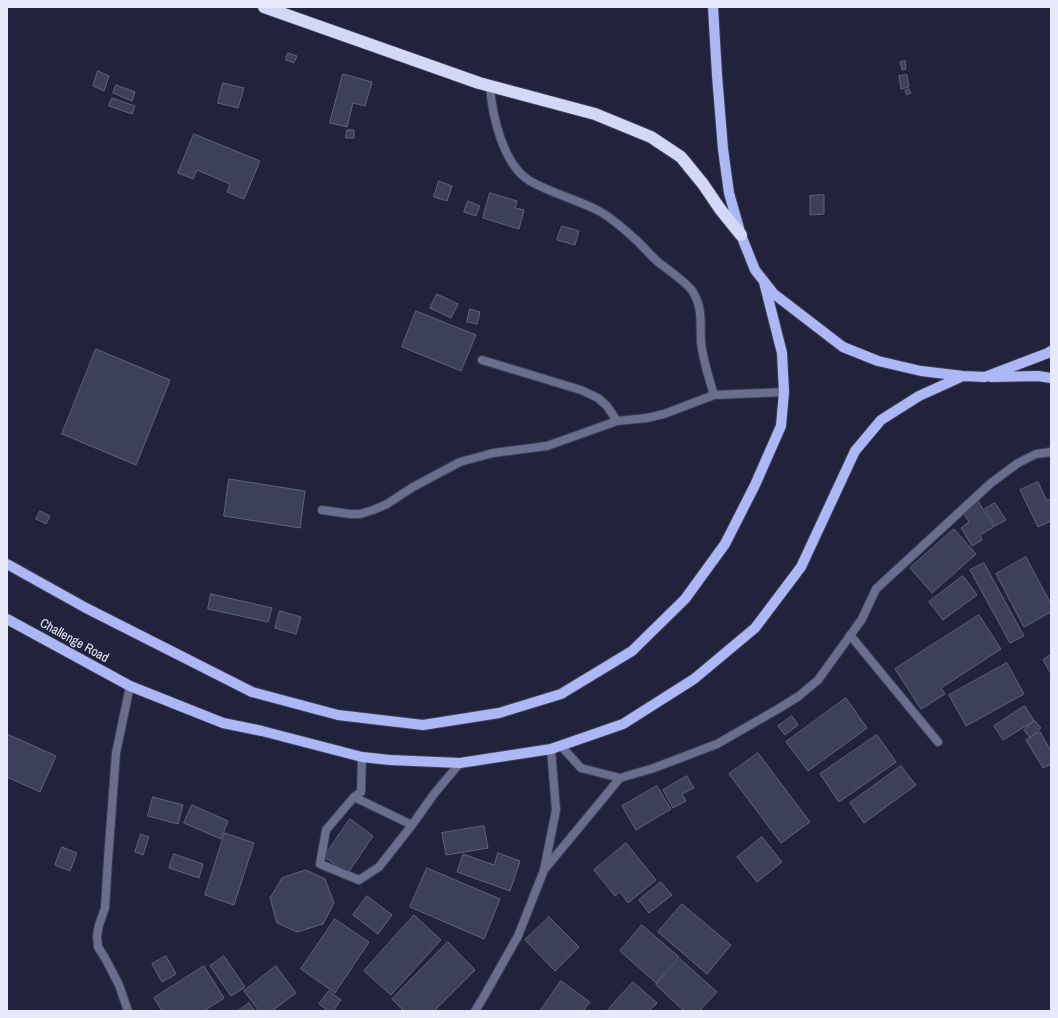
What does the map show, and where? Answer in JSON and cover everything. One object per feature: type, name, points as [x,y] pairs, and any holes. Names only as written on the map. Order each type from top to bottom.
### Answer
[{"type":"highway","points":[[264,7],[479,83],[595,114],[651,137],[681,157],[741,235]]},
{"type":"main road","points":[[713,7],[723,148],[729,194],[741,235],[755,270],[774,294],[844,347],[878,361],[921,371],[963,376],[1008,378],[1038,376],[1051,378]]},
{"type":"main road","points":[[7,564],[86,608],[252,692],[338,715],[423,725],[500,713],[561,694],[632,651],[685,599],[725,544],[756,485],[780,426],[784,392],[782,353],[764,282]]},
{"type":"main road","points":[[985,377],[1051,351]]},
{"type":"main road","name":"Challenge Road","points":[[7,619],[130,686],[223,723],[262,731],[362,757],[390,760],[460,763],[551,750],[623,724],[694,679],[755,628],[801,567],[855,451],[881,420],[919,396],[963,376]]},
{"type":"street","points":[[490,86],[491,103],[499,132],[505,151],[513,166],[529,180],[597,210],[612,219],[635,239],[655,260],[693,291],[700,308],[701,342],[704,362],[714,395]]},
{"type":"street","points":[[482,360],[581,390],[598,398],[607,406],[617,421]]},
{"type":"street","points":[[322,510],[360,514],[387,504],[413,487],[460,462],[493,452],[547,446],[617,421],[647,418],[664,414],[714,395],[784,392]]},
{"type":"street","points":[[561,746],[581,768],[620,778],[654,768],[717,744],[778,709],[799,696],[818,680],[862,619],[876,589],[990,483],[1018,463],[1036,454],[1051,452]]},
{"type":"street","points":[[850,635],[938,742]]},
{"type":"street","points":[[128,1011],[119,985],[98,947],[97,936],[105,908],[116,753],[130,686]]},
{"type":"street","points":[[475,1011],[518,936],[544,870],[556,810],[551,750]]},
{"type":"street","points":[[362,757],[361,792],[354,797],[326,830],[320,864],[359,880],[379,867],[434,794],[460,763]]},
{"type":"street","points":[[544,870],[620,778]]},
{"type":"street","points":[[354,797],[412,825]]},
{"type":"building","points":[[288,53],[297,56],[294,63],[286,60]]},
{"type":"building","points":[[905,61],[906,69],[902,70],[900,62]]},
{"type":"building","points":[[98,71],[109,76],[104,91],[93,86]]},
{"type":"building","points":[[343,74],[372,82],[365,106],[353,103],[347,127],[330,123]]},
{"type":"building","points":[[907,75],[909,87],[901,89],[899,76]]},
{"type":"building","points":[[223,83],[244,88],[238,108],[218,103]]},
{"type":"building","points":[[116,85],[135,92],[132,101],[113,93]]},
{"type":"building","points":[[909,89],[911,93],[907,95],[905,91]]},
{"type":"building","points":[[112,98],[135,106],[132,114],[109,106]]},
{"type":"building","points":[[347,130],[354,130],[354,138],[346,138]]},
{"type":"building","points":[[194,134],[260,161],[244,199],[227,192],[230,184],[197,170],[193,179],[178,173]]},
{"type":"building","points":[[439,181],[452,186],[447,201],[434,197]]},
{"type":"building","points":[[490,193],[517,201],[515,208],[524,210],[519,229],[483,218]]},
{"type":"building","points":[[824,195],[824,214],[810,215],[810,196]]},
{"type":"building","points":[[468,201],[480,206],[476,216],[464,212]]},
{"type":"building","points":[[562,226],[579,231],[575,245],[557,240]]},
{"type":"building","points":[[437,294],[458,304],[451,318],[430,308]]},
{"type":"building","points":[[470,309],[480,312],[477,324],[467,322]]},
{"type":"building","points":[[416,311],[476,335],[461,371],[402,347]]},
{"type":"building","points":[[96,349],[170,380],[136,465],[62,434]]},
{"type":"building","points":[[229,479],[305,491],[300,528],[224,516]]},
{"type":"building","points":[[1038,482],[1047,501],[1051,499],[1051,521],[1038,527],[1020,490]]},
{"type":"building","points":[[978,501],[994,527],[980,535],[982,540],[972,546],[961,528],[969,522],[962,511]]},
{"type":"building","points":[[995,503],[1006,520],[995,526],[985,509]]},
{"type":"building","points":[[40,511],[50,516],[46,524],[36,519]]},
{"type":"building","points":[[954,529],[976,554],[932,593],[910,568]]},
{"type":"building","points":[[1026,557],[1051,604],[1051,612],[1024,627],[996,574]]},
{"type":"building","points":[[984,563],[1024,636],[1010,643],[970,570]]},
{"type":"building","points":[[963,576],[977,595],[943,620],[929,602]]},
{"type":"building","points":[[211,594],[272,608],[268,622],[208,609]]},
{"type":"building","points":[[280,611],[301,617],[296,634],[275,628]]},
{"type":"building","points":[[979,615],[1001,649],[941,688],[945,694],[921,709],[895,669]]},
{"type":"building","points":[[1051,655],[1051,674],[1043,660]]},
{"type":"building","points":[[1007,663],[1024,694],[966,726],[949,695]]},
{"type":"building","points":[[846,698],[867,728],[808,771],[786,742]]},
{"type":"building","points":[[1025,706],[1034,721],[1003,740],[994,726]]},
{"type":"building","points":[[792,716],[798,725],[785,735],[778,726]]},
{"type":"building","points":[[1035,721],[1041,728],[1030,738],[1024,730]]},
{"type":"building","points":[[1040,732],[1051,751],[1051,764],[1043,768],[1026,740]]},
{"type":"building","points":[[7,734],[56,756],[40,792],[7,777]]},
{"type":"building","points":[[877,735],[896,762],[839,802],[820,774]]},
{"type":"building","points":[[758,753],[810,822],[781,843],[729,774]]},
{"type":"building","points":[[901,766],[916,785],[864,823],[850,803]]},
{"type":"building","points":[[687,776],[694,788],[682,794],[686,801],[673,808],[663,790]]},
{"type":"building","points":[[657,786],[671,809],[636,830],[622,806]]},
{"type":"building","points":[[153,797],[183,805],[178,824],[148,816]]},
{"type":"building","points":[[192,805],[228,821],[221,839],[184,823]]},
{"type":"building","points":[[350,819],[373,836],[348,873],[324,857]]},
{"type":"building","points":[[484,826],[488,848],[446,855],[442,833]]},
{"type":"building","points":[[225,833],[254,843],[234,905],[205,895]]},
{"type":"building","points":[[141,834],[149,837],[143,855],[135,852]]},
{"type":"building","points":[[762,837],[782,862],[757,882],[737,857]]},
{"type":"building","points":[[626,843],[656,880],[628,903],[620,892],[615,896],[594,870]]},
{"type":"building","points":[[62,847],[77,853],[70,871],[55,865]]},
{"type":"building","points":[[498,853],[520,861],[510,891],[457,872],[463,854],[494,865]]},
{"type":"building","points":[[174,854],[203,864],[199,878],[169,868]]},
{"type":"building","points":[[427,868],[500,899],[484,939],[410,907]]},
{"type":"building","points":[[306,870],[325,879],[334,903],[323,924],[297,932],[277,923],[270,898],[282,878]]},
{"type":"building","points":[[661,882],[672,895],[649,913],[639,900]]},
{"type":"building","points":[[367,896],[392,915],[378,934],[353,915]]},
{"type":"building","points":[[682,904],[731,945],[707,974],[658,932]]},
{"type":"building","points":[[414,915],[441,940],[391,995],[364,971]]},
{"type":"building","points":[[549,917],[579,947],[555,971],[525,940]]},
{"type":"building","points":[[335,919],[369,942],[335,993],[301,969]]},
{"type":"building","points":[[642,925],[679,957],[656,983],[620,951]]},
{"type":"building","points":[[448,942],[475,970],[434,1011],[404,1011],[392,999]]},
{"type":"building","points":[[166,956],[176,974],[162,982],[152,964]]},
{"type":"building","points":[[224,956],[245,987],[231,996],[210,966]]},
{"type":"building","points":[[680,959],[717,992],[699,1011],[684,1011],[656,985]]},
{"type":"building","points":[[204,966],[224,998],[204,1011],[162,1011],[154,998]]},
{"type":"building","points":[[276,966],[296,993],[272,1011],[259,1011],[244,991]]},
{"type":"building","points":[[561,981],[590,1002],[583,1011],[540,1011]]},
{"type":"building","points":[[633,982],[657,1003],[649,1011],[607,1011]]},
{"type":"building","points":[[329,991],[341,1000],[333,1011],[328,1011],[319,1004]]},
{"type":"building","points":[[249,1003],[255,1011],[238,1011]]}]
